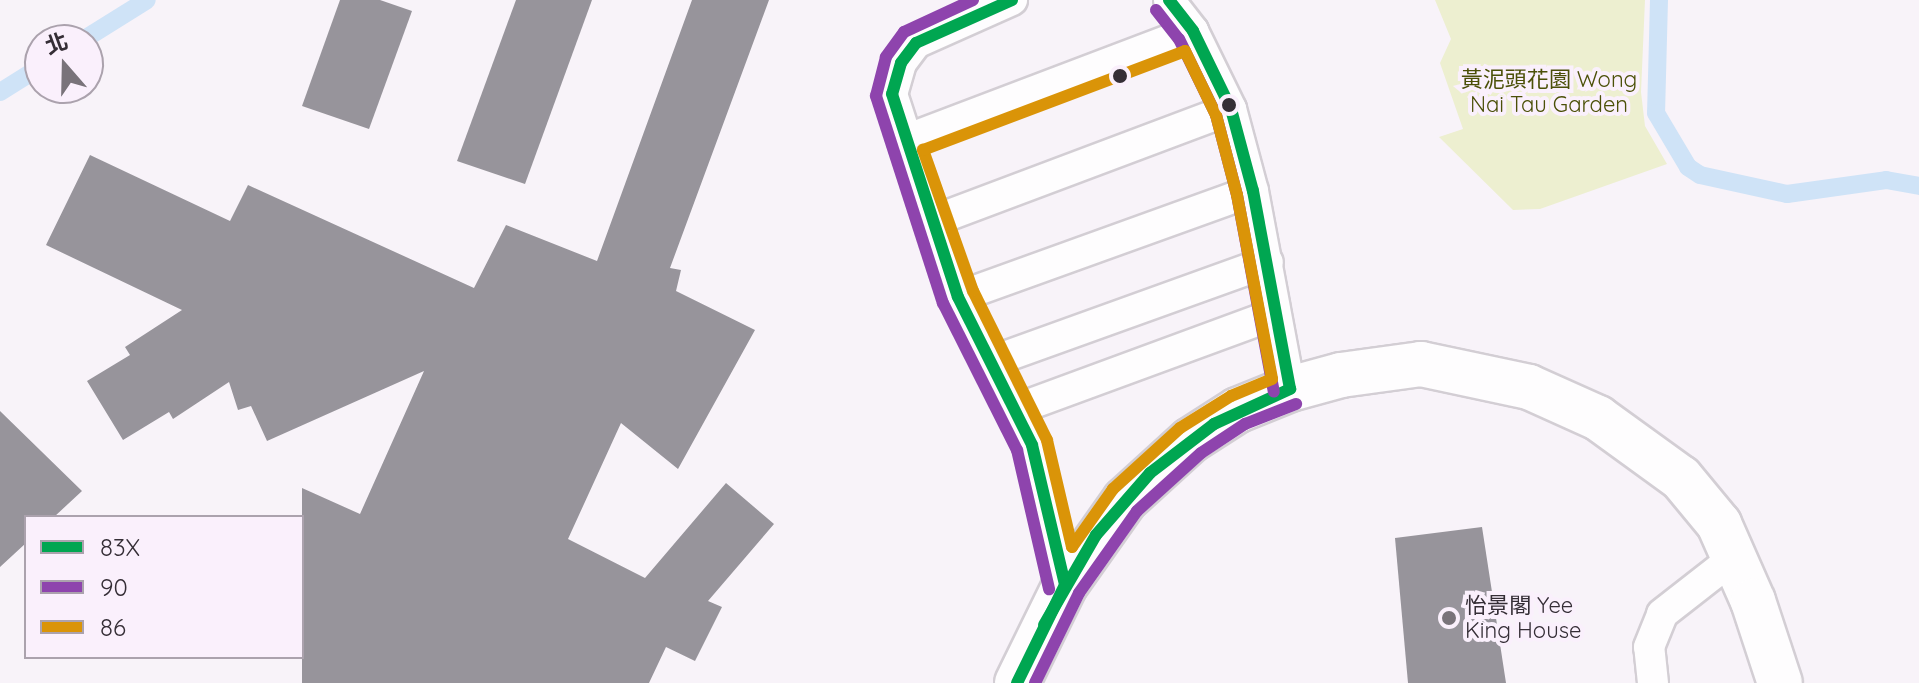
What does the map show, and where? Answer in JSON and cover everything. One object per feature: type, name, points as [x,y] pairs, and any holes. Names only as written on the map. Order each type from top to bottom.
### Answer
[{"type":"street","points":[[1017,683],[1065,585],[1096,535],[1150,473],[1214,424],[1290,389],[1341,375],[1421,364],[1529,387],[1598,418],[1661,461],[1699,497],[1735,557],[1780,683]]},
{"type":"lane","points":[[1012,0],[925,37],[901,63],[892,94],[903,141],[958,297],[993,361],[1032,445],[1065,585]]},
{"type":"lane","points":[[1169,0],[1193,31],[1231,109],[1268,262],[1272,315],[1290,389]]},
{"type":"lane","points":[[903,141],[1193,31]]},
{"type":"lane","points":[[933,221],[1231,109]]},
{"type":"lane","points":[[958,297],[1253,191]]},
{"type":"lane","points":[[993,361],[1268,262]]},
{"type":"lane","points":[[1017,409],[1272,315]]},
{"type":"lane","points":[[1653,683],[1649,647],[1662,614],[1735,557]]},
{"type":"green space","name":"黃泥頭花園 Wong Nai Tau Garden","points":[[1435,0],[1645,0],[1641,92],[1645,126],[1667,164],[1540,209],[1513,210],[1439,137],[1463,129],[1440,63],[1451,39]]},
{"type":"building","points":[[340,0],[380,0],[412,11],[369,129],[302,106]]},
{"type":"building","points":[[516,0],[592,0],[525,184],[457,161]]},
{"type":"building","points":[[692,0],[769,0],[670,268],[681,270],[676,291],[755,330],[678,469],[621,423],[568,539],[645,578],[726,483],[774,524],[708,601],[722,607],[695,661],[666,647],[649,683],[302,683],[302,488],[360,514],[424,371],[267,441],[251,406],[238,410],[229,382],[173,419],[169,412],[123,440],[87,381],[130,355],[125,347],[182,310],[46,245],[90,155],[230,221],[248,185],[474,288],[506,225],[597,261]]},
{"type":"building","points":[[0,411],[82,491],[56,515],[24,515],[24,545],[0,567]]},
{"type":"building","name":"怡景閣 Yee King House","points":[[1482,527],[1506,683],[1408,683],[1395,538]]},
{"type":"waterway","points":[[104,27],[147,0]]},
{"type":"waterway","points":[[1659,0],[1656,113],[1688,167],[1700,175],[1787,194],[1886,180],[1919,186]]},
{"type":"waterway","points":[[0,92],[24,77]]},
{"type":"transit line","name":"90","points":[[973,0],[904,32],[886,57],[876,96],[943,303],[1017,450],[1049,589]]},
{"type":"transit line","name":"83X","points":[[1012,0],[916,43],[901,63],[892,94],[958,297],[1032,445],[1065,585],[1017,683]]},
{"type":"transit line","name":"83X","points":[[1169,0],[1193,31],[1231,109],[1253,191],[1290,389]]},
{"type":"transit line","name":"90","points":[[1156,10],[1179,39],[1216,115],[1237,195],[1274,392]]},
{"type":"transit line","name":"86","points":[[1185,51],[1216,115],[1237,195],[1272,379],[1231,396],[1180,428],[1113,489],[1072,547],[1047,440],[973,291],[923,150],[1185,51]]},
{"type":"transit line","name":"83X","points":[[1044,625],[1096,535],[1150,473],[1214,424],[1290,389]]},
{"type":"transit line","name":"90","points":[[1035,683],[1079,593],[1137,511],[1201,453],[1245,424],[1296,404]]},
{"type":"place","name":"怡景閣 Yee King House","points":[[1449,618]]}]
